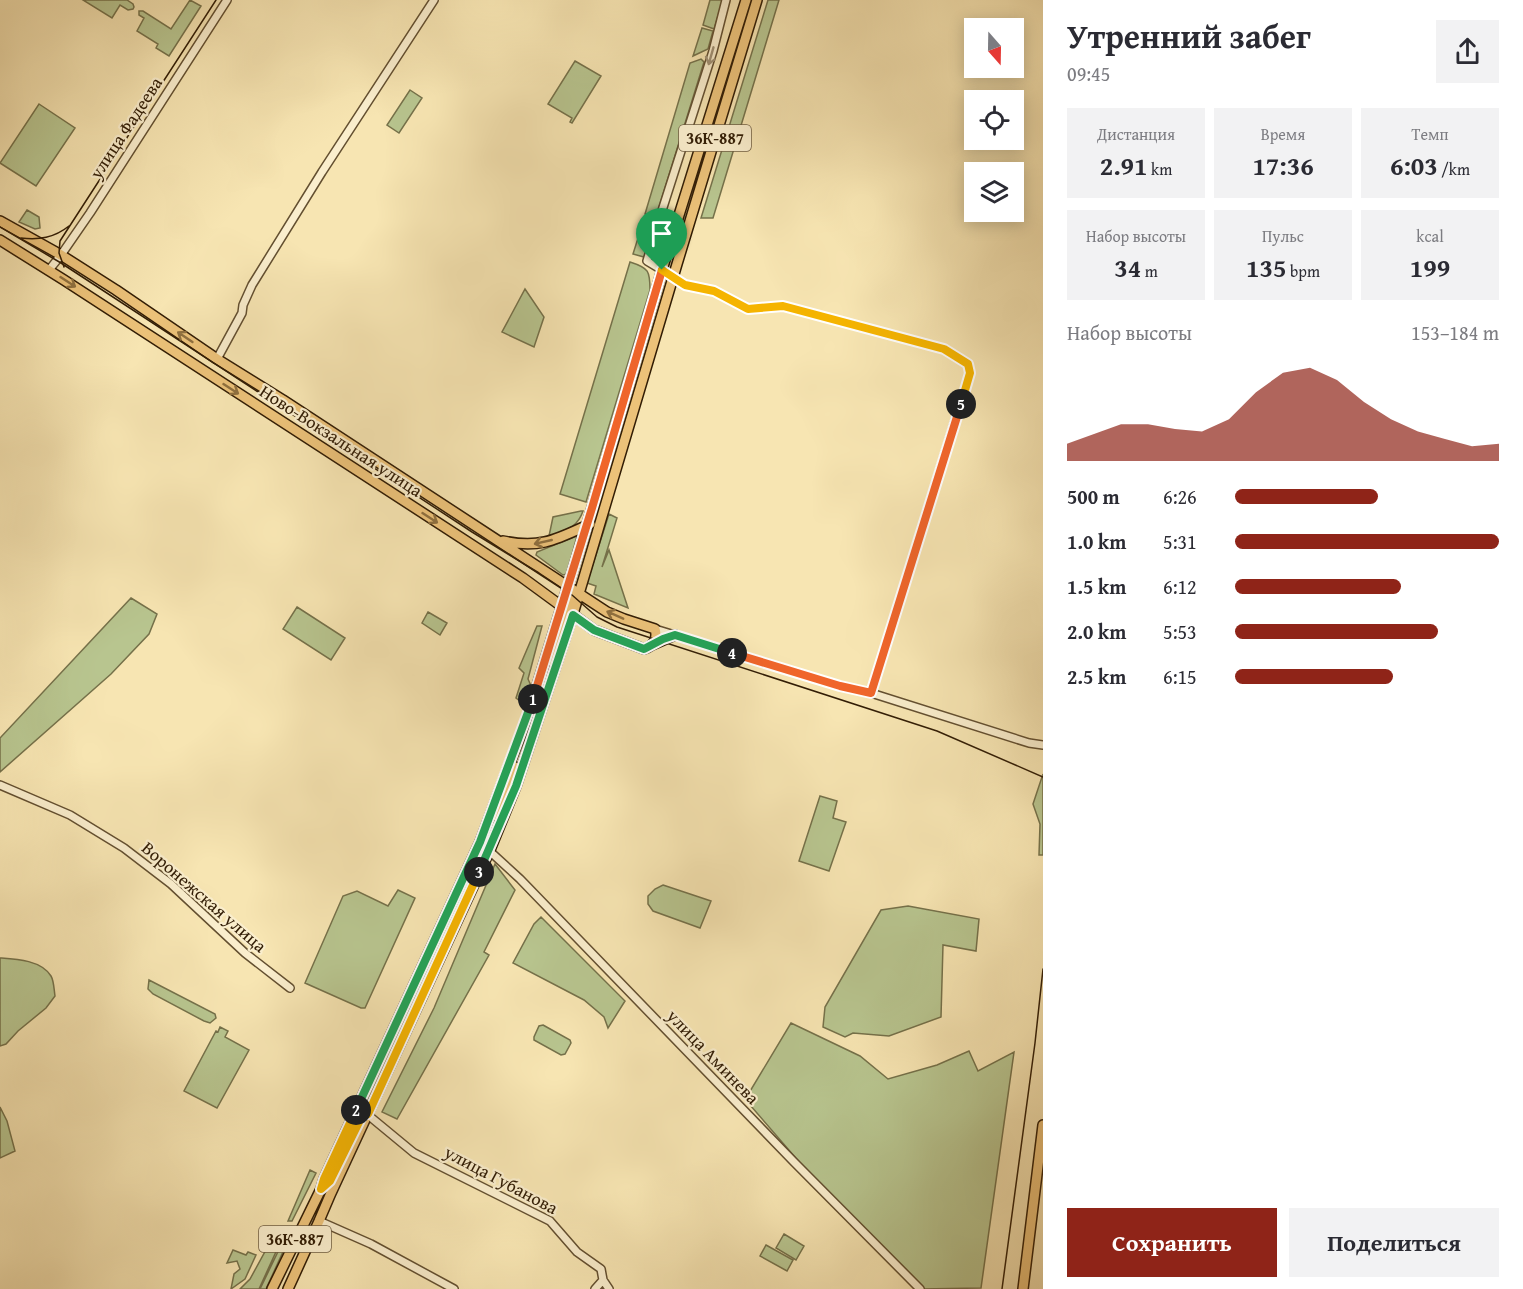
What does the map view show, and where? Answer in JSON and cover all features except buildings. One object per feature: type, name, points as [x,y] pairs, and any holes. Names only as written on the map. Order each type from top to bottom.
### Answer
[{"type":"main road","name":"36К-887","points":[[288,1289],[419,986],[487,848],[568,610],[746,0]]},
{"type":"main road","name":"36К-887","points":[[574,590],[590,524],[751,0]]},
{"type":"main road","name":"36К-887","points":[[668,273],[757,0]]},
{"type":"main road","name":"Ново-Вокзальная улица","points":[[0,221],[61,255],[116,290],[217,359],[615,616],[655,629]]},
{"type":"main road","name":"Ново-Вокзальная улица","points":[[0,240],[523,579],[594,630],[644,649],[652,645]]},
{"type":"main road","points":[[498,540],[525,545],[538,544],[590,524]]},
{"type":"main road","name":"36К-887","points":[[272,1289],[321,1189],[480,842],[568,610]]},
{"type":"main road","points":[[652,645],[656,637],[655,629]]},
{"type":"main road","points":[[652,645],[674,635]]},
{"type":"main road","name":"36К-887","points":[[321,1189],[330,1181],[366,1113]]},
{"type":"main road","points":[[1023,1289],[1043,1125]]},
{"type":"main road","name":"36К-887","points":[[330,1181],[331,1193]]},
{"type":"street","name":"улица Фадеева","points":[[49,270],[90,213],[226,0]]},
{"type":"street","points":[[217,359],[242,313],[252,285],[322,172],[434,0]]},
{"type":"street","points":[[726,0],[713,51],[647,261],[685,285],[714,291],[748,309],[783,306],[944,349],[968,364],[970,373],[871,693]]},
{"type":"street","name":"Ново-Вокзальная улица","points":[[655,629],[1029,743],[1043,745]]},
{"type":"street","name":"Воронежская улица","points":[[0,785],[70,815],[124,848],[171,884],[245,953],[290,988]]},
{"type":"street","name":"улица Аминева","points":[[487,848],[920,1289]]},
{"type":"street","name":"улица Губанова","points":[[366,1113],[414,1153],[550,1221],[577,1252],[601,1269],[603,1280],[609,1289]]},
{"type":"street","points":[[319,1221],[371,1244],[454,1289]]},
{"type":"street","points":[[595,1289],[603,1280]]},
{"type":"green space","points":[[83,0],[127,0],[134,7],[128,10],[120,5],[112,18]]},
{"type":"green space","points":[[190,0],[201,6],[169,56],[156,48],[158,44],[137,31],[144,18],[139,15],[139,11],[143,11],[171,29]]},
{"type":"green space","points":[[710,0],[723,0],[714,29],[703,25]]},
{"type":"green space","points":[[768,0],[779,0],[713,218],[701,218]]},
{"type":"green space","points":[[702,28],[713,31],[708,49],[693,56]]},
{"type":"green space","points":[[701,59],[704,62],[656,217],[645,214],[690,63]]},
{"type":"green space","points":[[575,61],[601,76],[572,123],[570,122],[572,118],[548,104]]},
{"type":"green space","points":[[410,90],[422,98],[399,133],[387,125]]},
{"type":"green space","points":[[39,104],[75,128],[36,186],[0,163]]},
{"type":"green space","points":[[27,210],[39,217],[40,228],[35,229],[19,222]]},
{"type":"green space","points":[[645,216],[656,220],[644,257],[633,254]]},
{"type":"green space","points":[[630,262],[645,268],[650,278],[650,290],[586,502],[560,494]]},
{"type":"green space","points":[[525,289],[544,317],[534,347],[502,332]]},
{"type":"green space","points":[[583,511],[574,525],[549,536],[553,517]]},
{"type":"green space","points":[[609,514],[617,518],[602,567],[609,550],[628,608],[594,594],[596,586],[587,583]]},
{"type":"green space","points":[[577,536],[567,574],[563,575],[536,555],[537,552]]},
{"type":"green space","points":[[131,598],[157,614],[149,634],[111,674],[0,772],[0,738]]},
{"type":"green space","points":[[297,607],[345,638],[331,660],[283,629]]},
{"type":"green space","points":[[428,612],[447,623],[440,635],[422,623]]},
{"type":"green space","points":[[537,626],[542,626],[528,679],[532,688],[525,705],[516,698],[524,673],[519,668]]},
{"type":"green space","points":[[1043,774],[1043,855],[1039,855],[1040,824],[1033,804]]},
{"type":"green space","points":[[820,796],[837,801],[833,818],[846,822],[829,871],[799,861]]},
{"type":"green space","points":[[495,864],[515,890],[484,952],[489,955],[397,1119],[382,1112],[434,1008]]},
{"type":"green space","points":[[663,885],[711,901],[700,928],[653,911],[648,904],[648,896]]},
{"type":"green space","points":[[398,890],[415,898],[365,1008],[305,983],[343,896],[357,891],[388,906]]},
{"type":"green space","points":[[908,906],[979,919],[976,951],[943,945],[941,1017],[889,1036],[853,1033],[845,1037],[823,1027],[825,1007],[881,910]]},
{"type":"green space","points":[[541,917],[625,1001],[608,1028],[604,1017],[584,1000],[513,963],[534,924]]},
{"type":"green space","points":[[0,958],[28,961],[47,971],[52,978],[55,996],[46,1008],[6,1044],[0,1046]]},
{"type":"green space","points":[[149,980],[215,1014],[216,1018],[210,1023],[204,1021],[153,994],[148,989]]},
{"type":"green space","points":[[791,1023],[860,1056],[888,1079],[937,1065],[969,1051],[978,1071],[1014,1052],[981,1288],[920,1289],[832,1200],[744,1098]]},
{"type":"green space","points":[[543,1025],[570,1040],[571,1043],[565,1054],[561,1055],[534,1040],[539,1026]]},
{"type":"green space","points":[[220,1027],[228,1031],[225,1037],[249,1050],[217,1108],[184,1091]]},
{"type":"green space","points":[[0,1107],[7,1121],[15,1151],[0,1158]]},
{"type":"green space","points":[[310,1170],[316,1173],[292,1221],[288,1221]]},
{"type":"green space","points":[[283,1231],[285,1232],[259,1289],[240,1289],[250,1279],[267,1248]]},
{"type":"green space","points":[[292,1232],[266,1289],[260,1289],[286,1235]]},
{"type":"green space","points":[[784,1234],[804,1246],[796,1260],[776,1248]]},
{"type":"green space","points":[[766,1245],[793,1260],[787,1271],[760,1256]]},
{"type":"green space","points":[[233,1250],[246,1255],[248,1252],[256,1255],[245,1279],[231,1289],[234,1274],[240,1269],[237,1261],[227,1263]]},
{"type":"tram line","points":[[64,267],[59,253],[60,241],[216,0]]},
{"type":"tram line","points":[[21,238],[46,237],[69,226]]},
{"type":"tram line","points":[[0,227],[61,263],[472,532],[539,573],[572,595],[597,617],[617,627],[937,731],[1043,777]]},
{"type":"tram line","points":[[1002,1289],[1043,969]]},
{"type":"route","points":[[662,270],[685,285],[714,291],[748,309],[783,306],[944,349],[968,364],[970,373],[871,693],[840,686],[675,635],[644,649],[594,630],[573,615],[516,786],[490,850],[368,1114],[364,1112],[330,1181],[321,1189],[480,842],[528,715],[662,270]]}]
